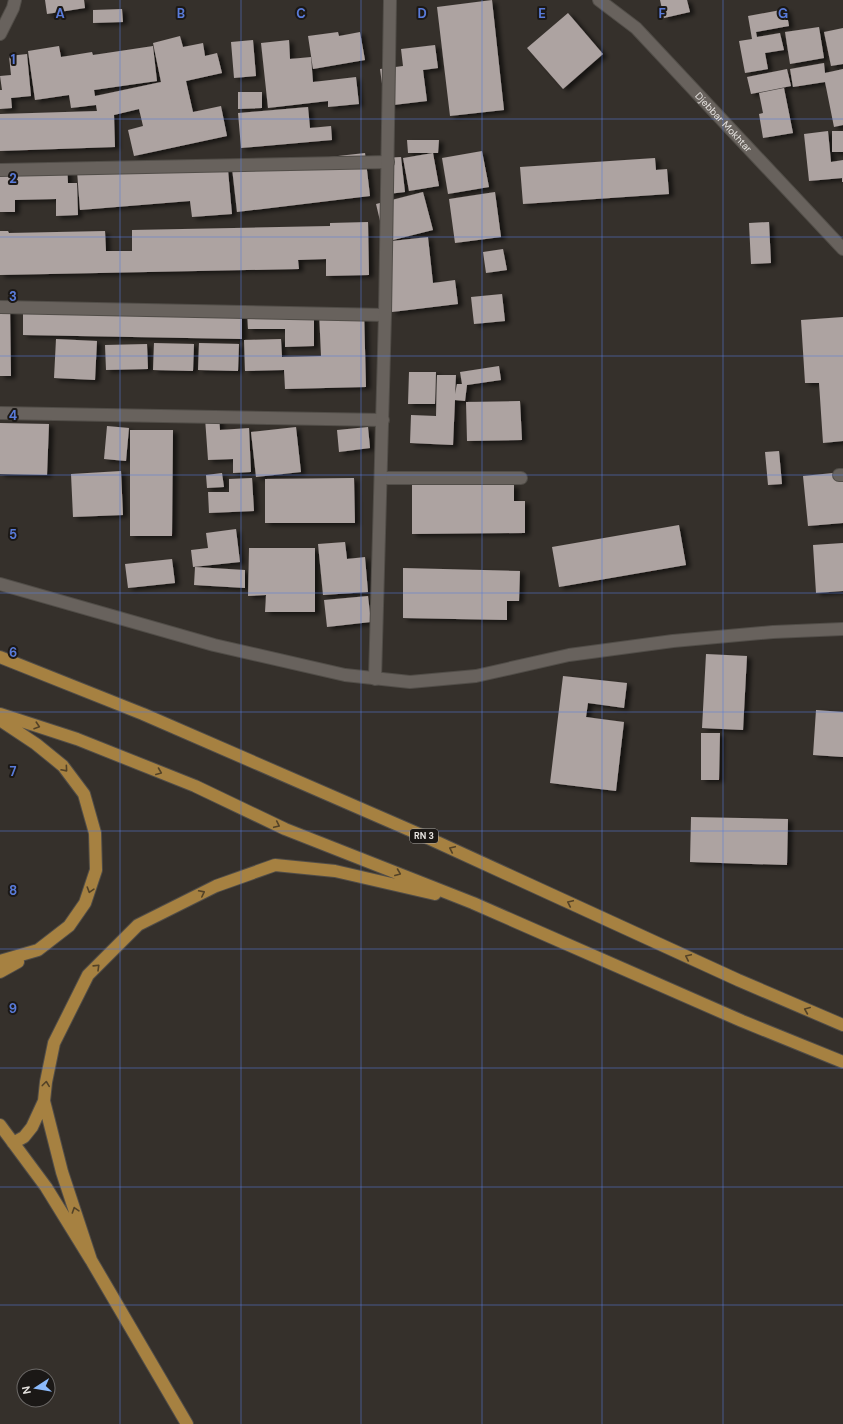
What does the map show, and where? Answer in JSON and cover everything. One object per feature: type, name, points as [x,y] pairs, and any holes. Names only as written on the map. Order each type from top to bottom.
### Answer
[{"type":"main road","name":"RN 3","points":[[0,657],[143,714],[428,838],[738,980],[843,1025]]},
{"type":"main road","points":[[0,714],[77,739],[195,786],[285,828],[473,902],[742,1021],[843,1062]]},
{"type":"main road","points":[[0,720],[36,744],[64,766],[84,794],[95,833],[96,870],[86,903],[69,926],[38,950],[0,972]]},
{"type":"main road","points":[[13,1143],[24,1137],[32,1127],[44,1101],[46,1082],[54,1043],[88,975],[138,926],[216,886],[274,865],[335,871],[473,902]]},
{"type":"main road","points":[[0,961],[38,950]]},
{"type":"main road","points":[[44,1101],[62,1172],[91,1260]]},
{"type":"main road","points":[[0,1125],[46,1187],[91,1260],[187,1424]]},
{"type":"street","points":[[0,34],[13,8],[15,0]]},
{"type":"street","points":[[375,679],[386,315],[390,0]]},
{"type":"street","name":"Djebbar Mokhtar","points":[[600,0],[636,28],[843,249]]},
{"type":"street","points":[[0,170],[388,162]]},
{"type":"street","points":[[0,308],[386,315]]},
{"type":"street","points":[[0,412],[383,420]]},
{"type":"street","points":[[381,478],[521,478]]},
{"type":"street","points":[[0,584],[214,645],[345,675],[410,682],[469,676],[569,655],[674,641],[773,632],[843,629]]},
{"type":"building","points":[[45,0],[84,0],[85,8],[47,14]]},
{"type":"building","points":[[492,0],[504,110],[450,116],[437,7]]},
{"type":"building","points":[[660,0],[687,0],[690,12],[664,18]]},
{"type":"building","points":[[122,9],[123,22],[93,23],[93,10]]},
{"type":"building","points":[[786,9],[789,26],[756,32],[757,37],[780,33],[784,50],[765,53],[768,69],[745,73],[739,41],[752,39],[748,16]]},
{"type":"building","points":[[568,13],[603,54],[563,89],[527,48]]},
{"type":"building","points":[[819,27],[824,58],[790,64],[785,32]]},
{"type":"building","points":[[843,28],[843,64],[831,66],[824,32]]},
{"type":"building","points":[[338,32],[339,36],[360,32],[365,60],[313,69],[308,36]]},
{"type":"building","points":[[180,36],[183,47],[203,43],[205,56],[217,53],[222,73],[186,81],[193,112],[221,106],[227,136],[134,156],[128,130],[143,126],[139,109],[114,115],[115,147],[0,151],[0,114],[97,111],[96,105],[71,108],[69,95],[35,100],[28,51],[59,46],[61,57],[92,52],[93,55],[153,46],[157,81],[94,90],[95,96],[161,82],[153,43]]},
{"type":"building","points":[[253,40],[256,76],[234,78],[231,42]]},
{"type":"building","points":[[289,40],[290,59],[311,57],[313,82],[356,77],[359,104],[328,107],[328,101],[268,108],[261,43]]},
{"type":"building","points":[[435,45],[438,68],[423,70],[427,101],[385,106],[380,69],[403,66],[401,49]]},
{"type":"building","points":[[27,54],[31,96],[11,98],[12,108],[0,109],[0,90],[2,90],[0,76],[11,75],[9,56]]},
{"type":"building","points":[[824,63],[825,73],[843,69],[843,125],[834,127],[825,82],[793,87],[790,69]]},
{"type":"building","points":[[787,69],[791,86],[751,94],[747,77]]},
{"type":"building","points":[[784,88],[793,133],[763,138],[759,114],[763,113],[759,93]]},
{"type":"building","points":[[238,92],[262,92],[262,108],[238,109]]},
{"type":"building","points":[[308,107],[310,128],[331,126],[332,140],[241,148],[238,113]]},
{"type":"building","points":[[828,131],[831,162],[843,160],[843,182],[842,178],[809,181],[804,134]]},
{"type":"building","points":[[832,131],[843,131],[843,152],[832,152]]},
{"type":"building","points":[[407,140],[439,140],[438,153],[408,153]]},
{"type":"building","points":[[482,151],[489,187],[448,194],[442,158]]},
{"type":"building","points":[[365,153],[370,196],[237,212],[232,168]]},
{"type":"building","points":[[433,153],[439,186],[409,191],[403,158]]},
{"type":"building","points":[[401,157],[405,192],[388,194],[383,158]]},
{"type":"building","points":[[655,158],[656,170],[667,169],[669,194],[523,204],[520,167]]},
{"type":"building","points":[[227,159],[232,214],[192,217],[190,201],[80,210],[77,171]]},
{"type":"building","points":[[67,165],[68,183],[77,183],[78,215],[56,216],[56,199],[15,200],[15,212],[0,212],[0,166]]},
{"type":"building","points":[[423,192],[433,230],[385,242],[376,204]]},
{"type":"building","points":[[495,192],[501,237],[455,243],[449,199]]},
{"type":"building","points":[[368,222],[369,275],[326,276],[326,259],[298,260],[299,269],[0,275],[0,231],[8,231],[9,233],[105,231],[106,251],[132,251],[132,230],[330,226],[330,223]]},
{"type":"building","points":[[769,222],[771,263],[751,264],[749,223]]},
{"type":"building","points":[[428,237],[433,283],[455,280],[458,304],[392,312],[383,242]]},
{"type":"building","points":[[503,249],[507,270],[486,273],[483,252]]},
{"type":"building","points":[[502,294],[505,321],[474,324],[471,297]]},
{"type":"building","points":[[0,303],[10,303],[11,376],[0,376]]},
{"type":"building","points":[[23,303],[242,310],[242,339],[23,335]]},
{"type":"building","points":[[314,309],[314,346],[285,347],[285,329],[248,329],[247,310]]},
{"type":"building","points":[[364,310],[366,387],[285,389],[284,370],[245,371],[244,340],[281,339],[282,357],[321,356],[319,311]]},
{"type":"building","points":[[843,317],[843,441],[823,443],[819,383],[805,383],[801,320]]},
{"type":"building","points":[[56,339],[97,341],[95,380],[54,378]]},
{"type":"building","points":[[154,343],[194,344],[193,371],[153,370]]},
{"type":"building","points":[[199,343],[239,344],[238,371],[198,370]]},
{"type":"building","points":[[147,344],[148,369],[106,370],[105,345]]},
{"type":"building","points":[[499,366],[501,380],[467,385],[465,401],[455,400],[453,445],[410,443],[411,415],[436,416],[437,375],[456,375],[455,394],[457,384],[462,384],[460,372]]},
{"type":"building","points":[[409,372],[436,372],[435,404],[408,404]]},
{"type":"building","points":[[520,401],[522,440],[467,441],[466,402]]},
{"type":"building","points":[[219,417],[220,430],[249,428],[251,472],[233,473],[233,459],[208,460],[205,418]]},
{"type":"building","points":[[0,423],[49,424],[47,475],[0,474]]},
{"type":"building","points":[[107,426],[129,428],[126,461],[104,459]]},
{"type":"building","points":[[296,427],[301,472],[256,477],[251,432]]},
{"type":"building","points":[[368,427],[370,448],[339,452],[337,430]]},
{"type":"building","points":[[130,430],[173,430],[172,536],[130,536]]},
{"type":"building","points":[[779,451],[782,484],[768,485],[765,452]]},
{"type":"building","points":[[121,471],[123,515],[73,517],[71,474]]},
{"type":"building","points":[[843,472],[843,523],[808,526],[803,476]]},
{"type":"building","points":[[222,473],[224,487],[207,488],[206,475]]},
{"type":"building","points":[[252,478],[254,511],[209,513],[208,492],[229,492],[229,479]]},
{"type":"building","points":[[354,478],[355,523],[265,523],[265,479]]},
{"type":"building","points":[[412,483],[477,483],[476,485],[514,485],[514,501],[525,501],[525,533],[412,534]]},
{"type":"building","points":[[679,525],[686,565],[559,587],[552,547]]},
{"type":"building","points":[[236,529],[240,562],[193,567],[191,550],[208,548],[206,533]]},
{"type":"building","points":[[345,542],[347,559],[365,557],[368,592],[323,595],[318,544]]},
{"type":"building","points":[[843,543],[843,591],[816,593],[813,545]]},
{"type":"building","points":[[249,548],[315,548],[315,612],[265,612],[266,595],[248,596]]},
{"type":"building","points":[[172,559],[175,583],[128,588],[125,564]]},
{"type":"building","points":[[195,567],[245,570],[245,588],[194,585]]},
{"type":"building","points":[[403,568],[520,571],[519,601],[507,601],[507,620],[403,618]]},
{"type":"building","points":[[368,596],[371,622],[327,627],[324,600]]},
{"type":"building","points":[[706,654],[747,656],[743,730],[702,728]]},
{"type":"building","points":[[563,676],[627,683],[624,708],[588,703],[586,717],[624,722],[616,791],[550,783]]},
{"type":"building","points":[[816,710],[843,712],[843,757],[813,755]]},
{"type":"building","points":[[701,733],[720,733],[719,780],[701,780]]},
{"type":"building","points":[[691,817],[788,819],[787,865],[690,862]]}]
